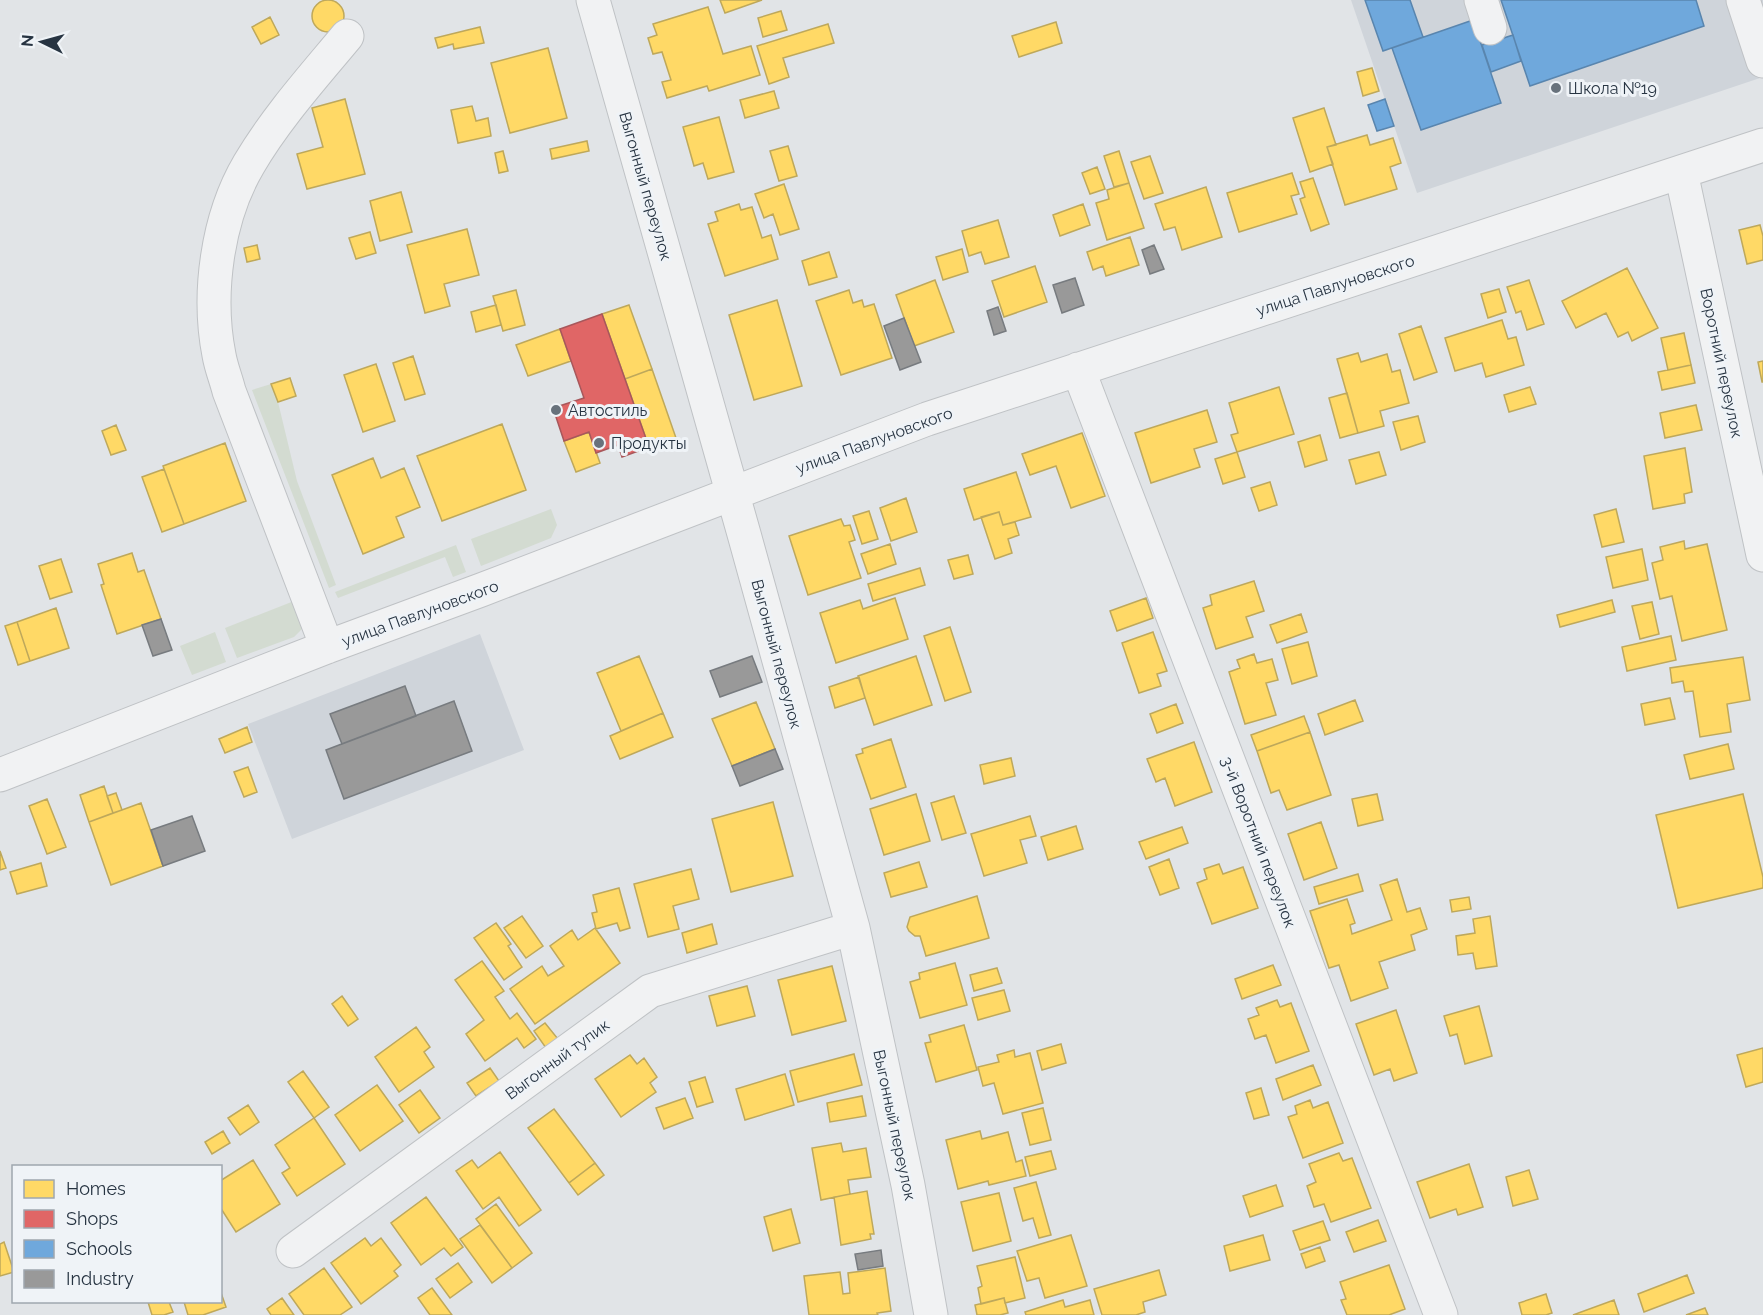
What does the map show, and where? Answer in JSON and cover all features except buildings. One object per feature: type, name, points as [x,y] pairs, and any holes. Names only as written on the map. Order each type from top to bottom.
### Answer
[{"type":"street","name":"Выгонный переулок","points":[[593,0],[853,928],[908,1185],[931,1315]]},
{"type":"street","points":[[1743,0],[1763,61]]},
{"type":"street","points":[[327,647],[229,391],[219,356],[215,313],[215,276],[221,237],[231,202],[248,164],[281,117],[347,36]]},
{"type":"street","name":"улица Павлуновского","points":[[0,775],[327,647],[927,419],[1763,145]]},
{"type":"street","name":"Воротний переулок","points":[[1681,172],[1763,555]]},
{"type":"street","name":"3-й Воротний переулок","points":[[1078,369],[1441,1315]]},
{"type":"street","name":"Выгонный тупик","points":[[293,1251],[650,991],[853,928]]},
{"type":"shaded area","name":"Школа №19","points":[[1351,0],[1763,0],[1763,77],[1417,193]]},
{"type":"shaded area","points":[[271,384],[278,402],[297,481],[336,585],[329,588],[252,390]]},
{"type":"shaded area","points":[[551,509],[557,525],[551,538],[481,566],[471,539]]},
{"type":"shaded area","points":[[456,545],[466,572],[453,577],[445,557],[338,598],[335,592]]},
{"type":"shaded area","points":[[294,601],[305,621],[301,630],[294,637],[237,658],[225,628]]},
{"type":"shaded area","points":[[215,632],[226,662],[192,675],[180,646]]},
{"type":"shaded area","points":[[480,634],[524,750],[292,839],[248,724]]},
{"type":"place","name":"Школа №19","points":[[1556,88]]},
{"type":"place","name":"Автостиль","points":[[556,410]]},
{"type":"place","name":"Продукты","points":[[599,443]]}]
